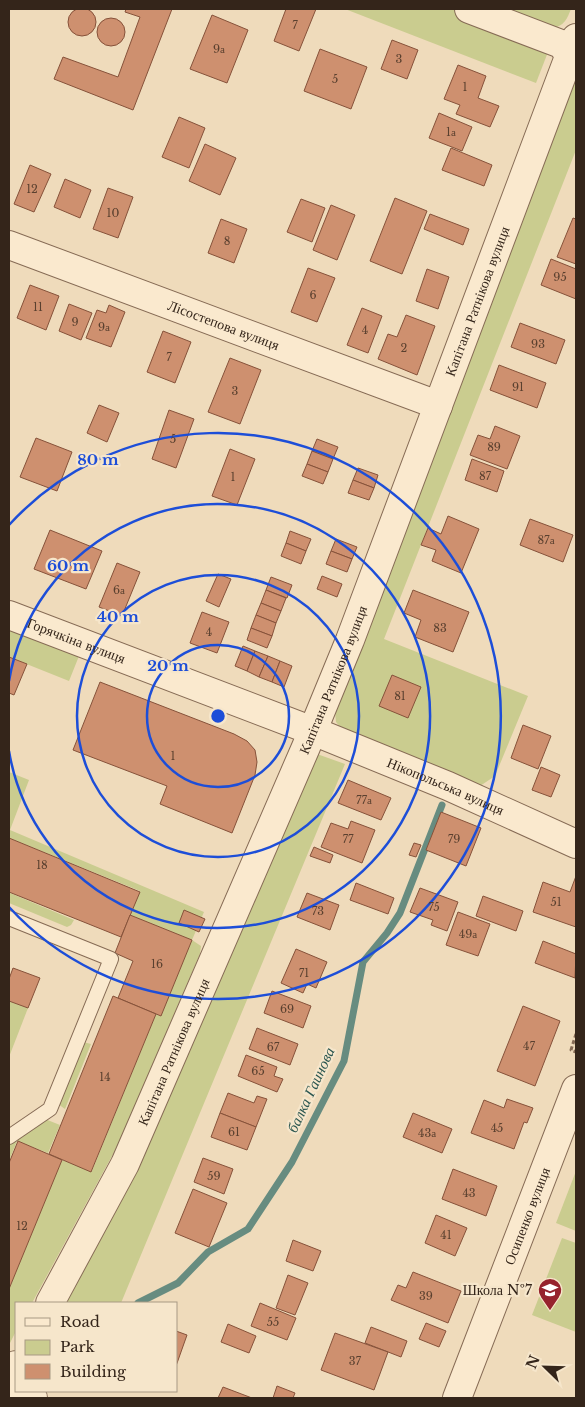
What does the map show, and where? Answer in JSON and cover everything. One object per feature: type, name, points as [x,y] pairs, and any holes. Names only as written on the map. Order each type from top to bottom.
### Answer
[{"type":"street","points":[[469,9],[573,47]]},
{"type":"street","name":"Капітана Ратнікова вулиця","points":[[51,1302],[125,1164],[313,731],[350,640],[573,47]]},
{"type":"street","name":"Лісостепова вулиця","points":[[9,245],[438,406]]},
{"type":"street","name":"Горячкіна вулиця","points":[[9,615],[313,731]]},
{"type":"street","name":"Нікопольська вулиця","points":[[313,731],[448,786],[576,844]]},
{"type":"street","name":"Осипенко вулиця","points":[[457,1398],[576,1090]]},
{"type":"street","points":[[9,1378],[15,1367]]},
{"type":"street","points":[[9,1394],[33,1398]]},
{"type":"lane","points":[[9,918],[111,959],[50,1109],[9,1137]]},
{"type":"path","points":[[576,1034],[571,1050],[576,1052]]},
{"type":"green space","points":[[345,9],[453,9],[541,41],[548,52],[536,83]]},
{"type":"green space","points":[[498,9],[571,9],[565,22],[553,28]]},
{"type":"green space","points":[[576,74],[576,150],[384,639],[528,696],[495,776],[480,786],[341,728],[336,722],[335,712],[368,633]]},
{"type":"green space","points":[[9,629],[79,656],[69,681],[9,657]]},
{"type":"green space","points":[[317,754],[345,764],[121,1302],[64,1302],[133,1179],[313,757]]},
{"type":"green space","points":[[9,772],[29,780],[10,830],[204,912],[192,940],[130,915],[140,891],[9,838]]},
{"type":"green space","points":[[10,893],[74,920],[67,927],[9,903]]},
{"type":"green space","points":[[192,940],[201,946],[200,954],[119,1143],[33,1302],[15,1302],[15,1333],[9,1345],[9,1289],[62,1160],[92,1171],[156,1014],[161,1016]]},
{"type":"green space","points":[[9,1001],[28,1008],[9,1057]]},
{"type":"green space","points":[[83,1042],[91,1044],[65,1109],[58,1104]]},
{"type":"green space","points":[[45,1119],[60,1125],[48,1153],[17,1141],[9,1161],[9,1142]]},
{"type":"green space","points":[[576,1171],[576,1231],[556,1223]]},
{"type":"green space","points":[[562,1238],[576,1243],[576,1332],[532,1315]]},
{"type":"building","points":[[82,8],[92,12],[96,22],[92,32],[82,36],[72,32],[68,22],[72,12]]},
{"type":"building","points":[[126,9],[172,9],[133,110],[54,79],[63,57],[118,77],[140,17],[125,12]]},
{"type":"building","points":[[286,9],[316,9],[299,51],[274,41]]},
{"type":"building","points":[[212,15],[248,30],[227,83],[190,69]]},
{"type":"building","points":[[111,18],[121,22],[125,32],[121,42],[111,46],[101,42],[97,32],[101,22]]},
{"type":"building","points":[[392,40],[418,50],[407,79],[381,69]]},
{"type":"building","points":[[320,49],[367,67],[351,109],[304,91]]},
{"type":"building","points":[[458,65],[486,76],[478,98],[499,106],[490,127],[456,114],[460,105],[444,99]]},
{"type":"building","points":[[439,113],[472,127],[462,151],[429,138]]},
{"type":"building","points":[[179,117],[205,128],[189,168],[162,157]]},
{"type":"building","points":[[205,144],[236,158],[220,195],[189,181]]},
{"type":"building","points":[[451,148],[492,165],[484,186],[442,170]]},
{"type":"building","points":[[30,165],[51,174],[34,212],[14,204]]},
{"type":"building","points":[[65,179],[91,190],[80,218],[54,207]]},
{"type":"building","points":[[108,188],[133,197],[118,238],[93,229]]},
{"type":"building","points":[[395,198],[427,211],[402,274],[370,261]]},
{"type":"building","points":[[301,199],[325,208],[312,242],[287,232]]},
{"type":"building","points":[[331,205],[355,215],[337,260],[313,250]]},
{"type":"building","points":[[430,214],[469,229],[463,245],[424,229]]},
{"type":"building","points":[[573,218],[576,219],[576,264],[557,257]]},
{"type":"building","points":[[221,219],[247,229],[234,263],[208,253]]},
{"type":"building","points":[[551,259],[576,269],[576,299],[541,285]]},
{"type":"building","points":[[308,268],[335,278],[317,322],[291,312]]},
{"type":"building","points":[[427,269],[449,277],[438,309],[416,301]]},
{"type":"building","points":[[30,285],[59,296],[46,330],[17,318]]},
{"type":"building","points":[[69,304],[92,313],[81,340],[59,331]]},
{"type":"building","points":[[109,305],[125,312],[111,347],[86,338],[97,310],[106,313]]},
{"type":"building","points":[[362,308],[382,316],[368,353],[347,345]]},
{"type":"building","points":[[406,315],[435,326],[417,375],[378,359],[388,334],[397,337]]},
{"type":"building","points":[[520,323],[565,340],[556,364],[511,347]]},
{"type":"building","points":[[163,331],[191,342],[175,383],[147,372]]},
{"type":"building","points":[[230,358],[261,370],[240,424],[208,412]]},
{"type":"building","points":[[499,365],[546,383],[537,408],[490,390]]},
{"type":"building","points":[[99,405],[119,413],[107,442],[87,433]]},
{"type":"building","points":[[169,410],[194,419],[176,468],[152,459]]},
{"type":"building","points":[[495,426],[520,436],[507,469],[470,455],[478,435],[490,439]]},
{"type":"building","points":[[36,438],[72,452],[57,491],[20,477]]},
{"type":"building","points":[[317,439],[338,447],[333,459],[312,451]]},
{"type":"building","points":[[230,449],[255,459],[237,505],[212,496]]},
{"type":"building","points":[[312,451],[333,459],[328,472],[307,464]]},
{"type":"building","points":[[472,459],[504,471],[497,492],[465,480]]},
{"type":"building","points":[[307,464],[328,472],[323,484],[302,476]]},
{"type":"building","points":[[358,468],[378,475],[374,488],[353,480]]},
{"type":"building","points":[[353,480],[374,488],[369,500],[348,493]]},
{"type":"building","points":[[448,516],[479,529],[461,573],[432,561],[436,550],[421,545],[428,528],[441,534]]},
{"type":"building","points":[[530,519],[573,535],[563,562],[520,545]]},
{"type":"building","points":[[50,530],[102,551],[86,589],[34,569]]},
{"type":"building","points":[[290,531],[311,539],[306,551],[286,543]]},
{"type":"building","points":[[336,539],[357,547],[352,559],[331,551]]},
{"type":"building","points":[[286,543],[306,551],[301,564],[281,556]]},
{"type":"building","points":[[331,551],[352,559],[347,572],[326,564]]},
{"type":"building","points":[[117,563],[140,572],[122,616],[99,607]]},
{"type":"building","points":[[218,574],[231,579],[219,607],[206,601]]},
{"type":"building","points":[[322,576],[342,584],[337,597],[317,589]]},
{"type":"building","points":[[271,577],[292,585],[287,598],[266,590]]},
{"type":"building","points":[[266,590],[286,598],[281,611],[261,603]]},
{"type":"building","points":[[413,590],[469,612],[453,652],[415,637],[421,620],[404,613]]},
{"type":"building","points":[[261,603],[281,611],[276,623],[256,615]]},
{"type":"building","points":[[202,612],[229,622],[217,653],[190,643]]},
{"type":"building","points":[[256,615],[276,623],[272,636],[251,628]]},
{"type":"building","points":[[251,628],[272,636],[267,648],[247,640]]},
{"type":"building","points":[[243,646],[255,651],[247,671],[235,666]]},
{"type":"building","points":[[255,651],[268,656],[259,677],[247,671]]},
{"type":"building","points":[[268,656],[280,661],[272,682],[259,677]]},
{"type":"building","points":[[9,657],[27,664],[14,695],[9,693]]},
{"type":"building","points":[[280,661],[292,666],[284,687],[272,682]]},
{"type":"building","points":[[392,675],[421,687],[408,718],[379,706]]},
{"type":"building","points":[[100,682],[234,734],[247,741],[255,750],[257,762],[255,775],[232,833],[160,804],[167,786],[73,750]]},
{"type":"building","points":[[523,725],[551,736],[538,769],[511,758]]},
{"type":"building","points":[[541,767],[560,775],[551,797],[532,790]]},
{"type":"building","points":[[348,780],[391,798],[381,820],[338,803]]},
{"type":"building","points":[[441,812],[481,828],[466,866],[426,850]]},
{"type":"building","points":[[351,821],[375,830],[362,863],[321,847],[331,823],[348,829]]},
{"type":"building","points":[[9,838],[140,892],[121,937],[9,892]]},
{"type":"building","points":[[414,843],[421,845],[416,857],[409,855]]},
{"type":"building","points":[[314,847],[333,855],[330,863],[310,856]]},
{"type":"building","points":[[576,876],[576,927],[533,912],[543,882],[570,892]]},
{"type":"building","points":[[356,883],[394,898],[388,914],[350,900]]},
{"type":"building","points":[[420,888],[458,902],[447,931],[431,925],[433,920],[410,912]]},
{"type":"building","points":[[307,893],[339,905],[330,930],[297,917]]},
{"type":"building","points":[[483,896],[523,911],[516,931],[476,916]]},
{"type":"building","points":[[184,910],[205,919],[199,932],[179,923]]},
{"type":"building","points":[[458,912],[490,924],[478,956],[446,945]]},
{"type":"building","points":[[130,915],[192,940],[161,1016],[118,998],[133,961],[115,953]]},
{"type":"building","points":[[543,941],[576,954],[575,978],[535,963]]},
{"type":"building","points":[[296,949],[327,962],[316,988],[307,984],[303,993],[281,983]]},
{"type":"building","points":[[13,968],[40,978],[28,1008],[9,1001],[9,979]]},
{"type":"building","points":[[272,991],[311,1006],[303,1028],[264,1013]]},
{"type":"building","points":[[113,996],[156,1014],[91,1172],[49,1154]]},
{"type":"building","points":[[523,1006],[560,1021],[535,1086],[497,1071]]},
{"type":"building","points":[[257,1028],[298,1044],[290,1065],[249,1049]]},
{"type":"building","points":[[246,1055],[277,1067],[274,1076],[283,1079],[277,1092],[238,1076]]},
{"type":"building","points":[[228,1093],[254,1103],[257,1096],[267,1099],[256,1127],[220,1113]]},
{"type":"building","points":[[507,1099],[533,1108],[527,1123],[524,1122],[514,1149],[471,1133],[484,1100],[504,1108]]},
{"type":"building","points":[[220,1113],[256,1127],[247,1150],[211,1137]]},
{"type":"building","points":[[413,1113],[452,1129],[442,1153],[403,1137]]},
{"type":"building","points":[[18,1141],[62,1160],[9,1289],[9,1163]]},
{"type":"building","points":[[203,1158],[233,1169],[224,1194],[194,1182]]},
{"type":"building","points":[[453,1169],[497,1186],[486,1216],[442,1199]]},
{"type":"building","points":[[193,1189],[227,1203],[209,1247],[175,1233]]},
{"type":"building","points":[[436,1215],[467,1228],[455,1256],[425,1243]]},
{"type":"building","points":[[293,1240],[321,1251],[313,1271],[286,1261]]},
{"type":"building","points":[[413,1272],[461,1291],[448,1323],[391,1300],[398,1285],[406,1288]]},
{"type":"building","points":[[288,1275],[308,1283],[295,1315],[276,1308]]},
{"type":"building","points":[[260,1303],[296,1318],[287,1340],[251,1326]]},
{"type":"building","points":[[426,1323],[446,1331],[439,1347],[419,1339]]},
{"type":"building","points":[[228,1324],[256,1336],[249,1353],[221,1342]]},
{"type":"building","points":[[371,1327],[407,1341],[401,1357],[365,1343]]},
{"type":"building","points":[[178,1332],[187,1335],[178,1360]]},
{"type":"building","points":[[335,1333],[388,1352],[374,1390],[321,1370]]},
{"type":"building","points":[[277,1386],[295,1393],[293,1398],[273,1398]]},
{"type":"building","points":[[223,1387],[252,1398],[218,1398]]},
{"type":"waterway","name":"балка Гаинова","points":[[140,1302],[178,1283],[208,1252],[248,1229],[292,1162],[344,1061],[363,962],[387,933],[400,913],[442,805]]},
{"type":"place","name":"Школа №7","points":[[550,1311]]}]
